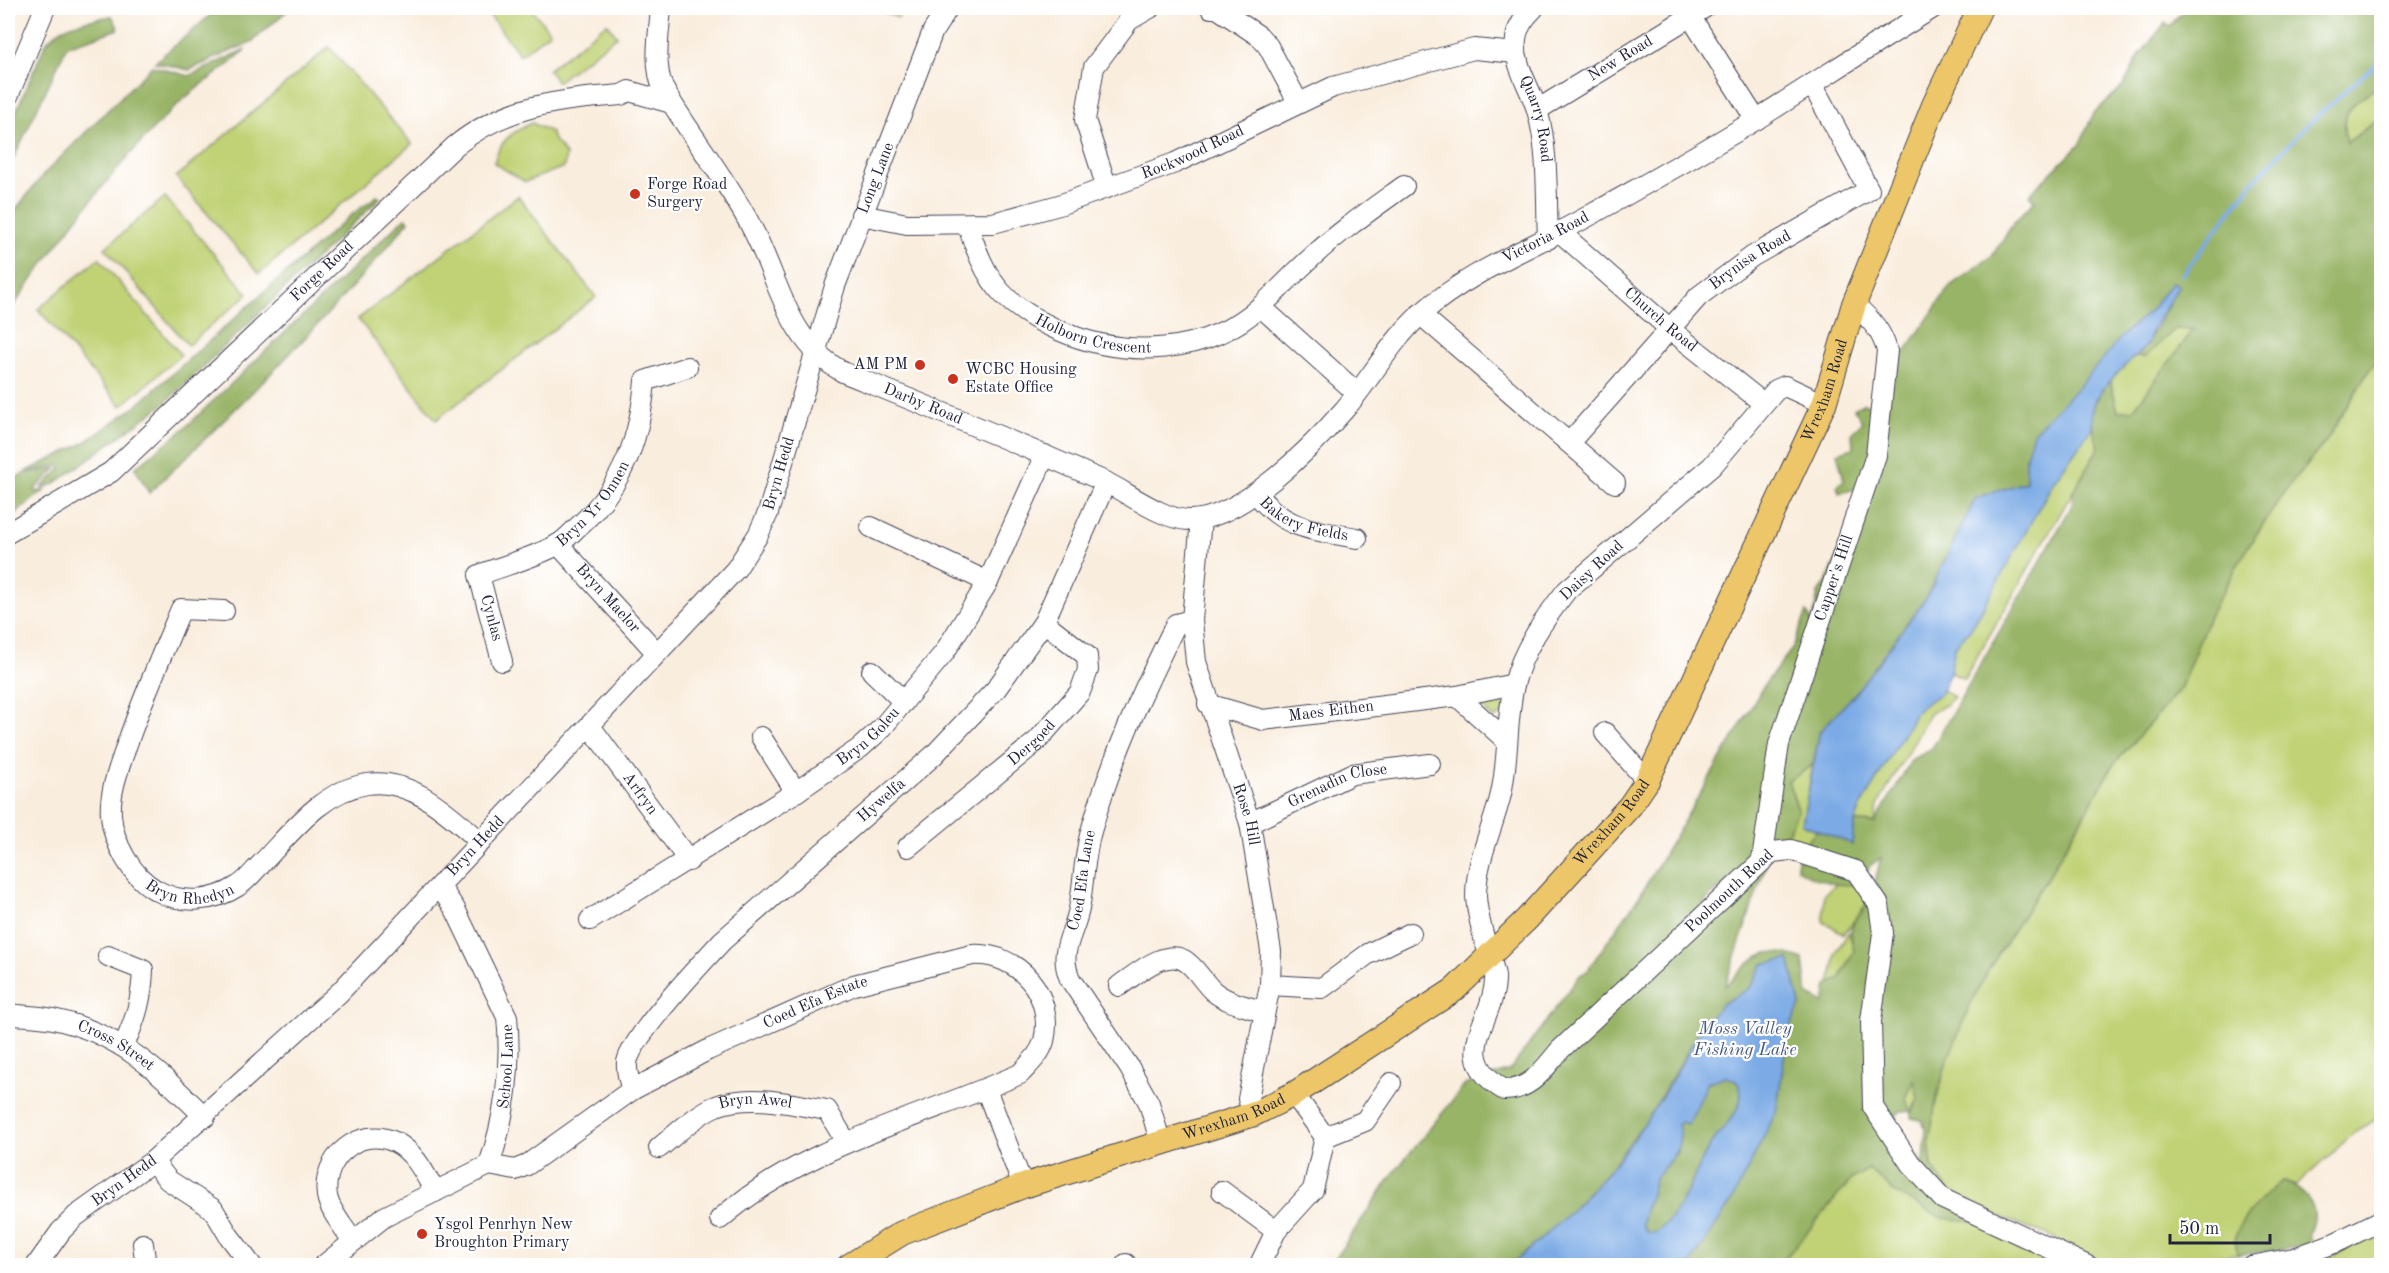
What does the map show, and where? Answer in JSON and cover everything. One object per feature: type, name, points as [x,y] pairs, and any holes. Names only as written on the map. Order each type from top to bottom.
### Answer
[{"type":"main road","name":"Wrexham Road","points":[[849,1266],[902,1233],[1023,1186],[1254,1114],[1294,1094],[1454,990],[1490,958],[1630,806],[1647,782],[1824,404],[1854,304],[1935,105],[1980,8]]},
{"type":"street","points":[[8,96],[45,8]]},
{"type":"street","name":"Darby Road","points":[[661,8],[658,76],[671,103],[753,228],[794,323],[814,353],[843,372],[1045,455],[1106,482],[1170,516],[1186,520],[1201,519]]},
{"type":"street","name":"Long Lane","points":[[814,353],[834,286],[861,215],[933,31],[948,8]]},
{"type":"street","points":[[1107,188],[1085,120],[1094,67],[1129,20],[1150,8]]},
{"type":"street","points":[[1211,8],[1216,8],[1251,31],[1268,46],[1298,102]]},
{"type":"street","name":"Quarry Road","points":[[1534,8],[1520,25],[1516,38],[1516,53],[1537,110],[1555,236]]},
{"type":"street","name":"Victoria Road","points":[[1201,519],[1222,513],[1256,493],[1344,410],[1397,339],[1420,314],[1475,277],[1555,236],[1756,120],[1933,8]]},
{"type":"street","points":[[1693,10],[1756,120]]},
{"type":"street","name":"New Road","points":[[1537,110],[1693,10]]},
{"type":"street","name":"Rockwood Road","points":[[861,215],[907,224],[993,223],[1059,205],[1175,163],[1298,102],[1358,79],[1474,49],[1485,48],[1516,53]]},
{"type":"street","points":[[629,91],[643,79],[657,59]]},
{"type":"street","name":"Brynisa Road","points":[[1569,443],[1699,296],[1753,256],[1869,190],[1812,84]]},
{"type":"street","name":"Forge Road","points":[[8,533],[111,472],[471,134],[489,122],[519,109],[629,91],[671,103]]},
{"type":"street","name":"Holborn Crescent","points":[[968,225],[977,255],[998,292],[1033,319],[1080,340],[1134,349],[1185,346],[1218,335],[1261,307],[1312,257],[1348,226],[1404,186]]},
{"type":"street","name":"Church Road","points":[[1555,236],[1763,403]]},
{"type":"street","name":"Capper's Hill","points":[[1762,860],[1779,744],[1875,455],[1887,351],[1884,338],[1875,323],[1854,304]]},
{"type":"street","points":[[1261,307],[1357,393]]},
{"type":"street","points":[[1420,314],[1615,483]]},
{"type":"street","name":"Bryn Hedd","points":[[36,1266],[61,1231],[76,1216],[153,1161],[205,1117],[339,993],[736,569],[758,535],[768,513],[814,353]]},
{"type":"street","name":"Bryn Yr Onnen","points":[[479,575],[558,544],[595,511],[618,482],[638,435],[645,381],[687,367]]},
{"type":"street","name":"Daisy Road","points":[[1490,958],[1476,900],[1476,886],[1481,859],[1505,773],[1514,684],[1525,655],[1549,614],[1568,591],[1712,466],[1776,390],[1785,387],[1824,404]]},
{"type":"street","name":"Bryn Goleu","points":[[590,920],[689,861],[796,792],[860,748],[881,729],[944,653],[988,582],[1045,455]]},
{"type":"street","name":"Hywelfa","points":[[632,1090],[627,1061],[639,1040],[690,975],[722,941],[934,755],[996,689],[1044,622],[1106,482]]},
{"type":"street","name":"Bakery Fields","points":[[1256,493],[1270,511],[1295,526],[1357,538]]},
{"type":"street","name":"Rose Hill","points":[[1201,519],[1192,620],[1196,662],[1208,704],[1250,823],[1271,951],[1270,985],[1248,1099],[1254,1114]]},
{"type":"street","points":[[871,527],[988,582]]},
{"type":"street","name":"Bryn Maelor","points":[[558,544],[656,652]]},
{"type":"street","name":"Cynlas","points":[[479,575],[502,660]]},
{"type":"street","name":"Bryn Rhedyn","points":[[224,611],[180,609],[143,699],[119,769],[113,793],[111,816],[125,859],[146,885],[167,896],[194,900],[219,896],[240,885],[316,807],[348,787],[371,783],[390,785],[424,796],[443,808],[481,842]]},
{"type":"street","name":"Coed Efa Lane","points":[[1161,1144],[1149,1103],[1129,1067],[1070,979],[1064,965],[1065,952],[1078,913],[1091,830],[1132,713],[1176,624],[1192,620]]},
{"type":"street","name":"Dergoed","points":[[908,847],[1037,741],[1080,692],[1088,670],[1087,656],[1044,622]]},
{"type":"street","points":[[872,671],[904,702]]},
{"type":"street","name":"Maes Eithen","points":[[1208,704],[1263,720],[1457,696],[1514,684]]},
{"type":"street","points":[[1457,696],[1507,741]]},
{"type":"street","name":"Arfryn","points":[[590,726],[689,861]]},
{"type":"street","points":[[1605,733],[1647,782]]},
{"type":"street","points":[[761,737],[796,792]]},
{"type":"street","name":"Grenadin Close","points":[[1250,823],[1352,774],[1430,764]]},
{"type":"street","name":"Poolmouth Road","points":[[1490,958],[1496,980],[1476,1044],[1485,1074],[1504,1090],[1517,1090],[1534,1080],[1560,1049],[1772,852],[1791,850],[1857,871],[1879,905],[1882,933],[1871,1021],[1873,1107],[1910,1163],[1943,1199],[2088,1266]]},
{"type":"street","name":"School Lane","points":[[440,887],[456,909],[507,1017],[509,1034],[504,1113],[489,1165]]},
{"type":"street","points":[[1270,985],[1322,988],[1368,954],[1412,933]]},
{"type":"street","name":"Coed Efa Estate","points":[[489,1165],[516,1170],[527,1165],[632,1090],[708,1050],[854,985],[986,954],[1024,972],[1036,988],[1046,1023],[1043,1042],[1036,1058],[1020,1074],[846,1142],[742,1199],[720,1219]]},
{"type":"street","points":[[108,956],[144,970],[139,1007],[124,1045]]},
{"type":"street","points":[[1119,986],[1159,960],[1176,958],[1186,961],[1213,991],[1230,1001],[1264,1012]]},
{"type":"street","name":"Cross Street","points":[[8,1014],[53,1019],[93,1031],[124,1045],[154,1068],[205,1117]]},
{"type":"street","points":[[1325,1137],[1365,1121],[1391,1083]]},
{"type":"street","points":[[986,1089],[1023,1186]]},
{"type":"street","points":[[1259,1266],[1276,1231],[1313,1190],[1325,1137],[1294,1094]]},
{"type":"street","name":"Bryn Awel","points":[[659,1148],[715,1106],[748,1101],[773,1101],[827,1110],[846,1142]]},
{"type":"street","points":[[352,1240],[327,1197],[332,1166],[348,1145],[370,1138],[384,1138],[397,1143],[422,1168],[435,1192]]},
{"type":"street","points":[[153,1161],[168,1180],[213,1209],[229,1236],[252,1266]]},
{"type":"street","points":[[323,1266],[352,1240],[384,1217],[489,1165]]},
{"type":"street","points":[[1222,1191],[1276,1231]]},
{"type":"street","points":[[2251,1266],[2294,1258],[2337,1242],[2382,1220]]},
{"type":"street","points":[[143,1244],[146,1266]]},
{"type":"green space","points":[[219,8],[290,8],[253,41],[189,70],[155,62]]},
{"type":"green space","points":[[484,8],[531,8],[550,32],[520,55]]},
{"type":"green space","points":[[873,8],[902,8],[898,18]]},
{"type":"green space","points":[[2185,8],[2381,8],[2381,85],[2356,101],[2351,107],[2345,121],[2345,131],[2347,143],[2381,117],[2381,356],[2369,370],[2326,441],[2289,486],[2249,545],[2209,616],[2180,689],[2113,765],[2052,870],[1990,967],[1969,1007],[1947,1061],[1936,1101],[1929,1141],[1932,1167],[1949,1191],[1968,1201],[1993,1223],[1942,1218],[1894,1192],[1869,1169],[1852,1179],[1779,1265],[1688,1265],[1731,1202],[1776,1112],[1788,1032],[1800,1005],[1789,959],[1763,964],[1750,988],[1722,1004],[1703,1025],[1649,1117],[1611,1168],[1564,1219],[1511,1265],[1330,1266],[1393,1174],[1465,1085],[1510,1070],[1580,975],[1586,972],[1639,897],[1765,684],[1792,649],[1807,612],[1812,624],[1818,593],[1826,583],[1868,486],[1839,493],[1837,486],[1844,480],[1837,453],[1853,448],[1852,433],[1862,421],[1854,409],[1864,403],[1874,407],[1885,394],[1903,355],[1950,286],[1992,256],[2015,221],[2035,201],[2029,195],[2079,145],[2094,113],[2123,86],[2140,55],[2165,23],[2170,26]],"holes":[[[2172,283],[2179,285],[2153,332],[2135,356],[2145,357],[2175,329],[2194,329],[2133,410],[2118,411],[2110,380],[2098,397],[2092,419],[2099,447],[2073,492],[2072,506],[1931,750],[1912,759],[1875,823],[1855,822],[1852,844],[1817,830],[1801,853],[1797,869],[1819,880],[1842,885],[1857,884],[1871,865],[1881,858],[1871,895],[1852,927],[1854,951],[1840,979],[1827,985],[1824,1003],[1807,994],[1803,959],[1788,954],[1767,953],[1751,961],[1725,986],[1771,850],[1785,839],[1798,810],[1788,781],[1813,765],[1820,731],[1854,695],[1926,598],[1976,498],[2026,482],[2026,456],[2121,337],[2150,311]],[[1736,876],[1740,894],[1722,913],[1703,905],[1710,896]],[[1914,1080],[1918,1098],[1911,1118],[1921,1120],[1926,1128],[1924,1165],[1891,1124],[1900,1111],[1910,1111],[1906,1099]]]},
{"type":"green space","points":[[112,16],[119,29],[67,46],[8,170],[8,130],[46,43],[52,36],[67,27]]},
{"type":"green space","points":[[607,23],[617,36],[557,82],[548,70]]},
{"type":"green space","points":[[329,47],[412,144],[259,274],[176,177]]},
{"type":"green space","points":[[246,49],[181,102],[149,133],[65,234],[8,314],[8,219],[44,174],[152,66],[189,76]]},
{"type":"green space","points":[[2381,85],[2381,117],[2346,143],[2345,121],[2351,106]]},
{"type":"green space","points":[[532,123],[551,132],[554,140],[566,155],[564,167],[525,182],[494,163],[499,149],[507,138]]},
{"type":"green space","points":[[377,196],[380,198],[164,404],[54,484],[41,488],[61,469],[59,465],[25,472],[84,443],[136,406],[350,216]]},
{"type":"green space","points":[[518,196],[596,297],[436,420],[358,319]]},
{"type":"green space","points":[[165,197],[248,294],[188,345],[105,248]]},
{"type":"green space","points":[[405,218],[409,221],[316,327],[149,493],[135,468],[185,428]]},
{"type":"green space","points":[[99,258],[181,355],[121,406],[38,309]]},
{"type":"green space","points":[[2195,328],[2133,410],[2118,412],[2110,380],[2135,356],[2145,357],[2175,329]]},
{"type":"green space","points":[[2381,356],[2381,1116],[2354,1133],[2296,1186],[2282,1181],[2261,1199],[2236,1236],[2237,1255],[2211,1257],[2176,1265],[2105,1265],[2048,1235],[2003,1218],[1949,1191],[1932,1167],[1929,1141],[1936,1101],[1947,1061],[1969,1007],[1990,967],[2052,870],[2113,765],[2180,689],[2209,616],[2249,545],[2289,486],[2326,441],[2369,370]]},
{"type":"green space","points":[[2092,428],[2099,447],[1964,679],[1950,672],[1955,647],[1974,624],[2054,481]]},
{"type":"green space","points":[[57,468],[35,489],[37,492],[47,489],[8,518],[8,482],[23,474]]},
{"type":"green space","points":[[1942,690],[1954,697],[1946,705],[1930,713],[1878,805],[1875,823],[1855,822],[1862,804],[1918,709]]},
{"type":"green space","points":[[1501,696],[1504,700],[1503,714],[1493,719],[1478,702],[1479,698]]},
{"type":"green space","points":[[1813,765],[1802,824],[1817,830],[1803,847],[1785,839],[1798,810],[1788,781]]},
{"type":"green space","points":[[1836,884],[1857,884],[1870,899],[1844,934],[1823,921],[1824,894]]},
{"type":"green space","points":[[1849,932],[1854,951],[1840,979],[1830,984],[1836,952]]},
{"type":"green space","points":[[1726,1076],[1740,1087],[1740,1104],[1736,1112],[1713,1140],[1674,1214],[1656,1233],[1647,1232],[1642,1225],[1644,1213],[1654,1179],[1677,1152],[1678,1124],[1682,1121],[1688,1124],[1708,1082]]},
{"type":"green space","points":[[1914,1079],[1918,1098],[1911,1113],[1905,1099]]},
{"type":"green space","points":[[1869,1169],[1894,1192],[1978,1222],[2062,1265],[1779,1266],[1852,1178]]},
{"type":"green space","points":[[2282,1181],[2298,1189],[2313,1208],[2313,1224],[2309,1233],[2312,1245],[2237,1255],[2235,1238],[2243,1221],[2255,1206]]},
{"type":"green space","points":[[2381,1230],[2381,1265],[2315,1265]]},
{"type":"water","points":[[2172,282],[2179,285],[2152,330],[2148,344],[2110,380],[2093,403],[2092,428],[2054,481],[1974,624],[1955,647],[1950,672],[1941,693],[1918,709],[1862,804],[1855,822],[1852,844],[1802,824],[1820,731],[1854,695],[1926,598],[1976,498],[2026,482],[2026,456],[2033,433],[2083,382],[2121,337],[2150,311]]},
{"type":"water","name":"Moss Valley Fishing Lake","points":[[1789,959],[1800,1005],[1788,1032],[1776,1112],[1731,1202],[1690,1265],[1511,1265],[1575,1207],[1610,1169],[1660,1099],[1703,1025],[1722,1004],[1750,988],[1763,964]],"holes":[[[1726,1076],[1740,1087],[1740,1104],[1736,1112],[1713,1140],[1674,1214],[1656,1233],[1647,1232],[1642,1225],[1644,1213],[1654,1179],[1678,1147],[1680,1140],[1678,1124],[1682,1122],[1688,1125],[1708,1082]]]},
{"type":"waterway","points":[[2182,275],[2252,183],[2306,126],[2382,59]]},
{"type":"place","name":"Forge Road Surgery","points":[[635,194]]},
{"type":"place","name":"AM PM","points":[[920,365]]},
{"type":"place","name":"WCBC Housing Estate Office","points":[[953,379]]},
{"type":"place","name":"Ysgol Penrhyn New Broughton Primary","points":[[422,1234]]}]
